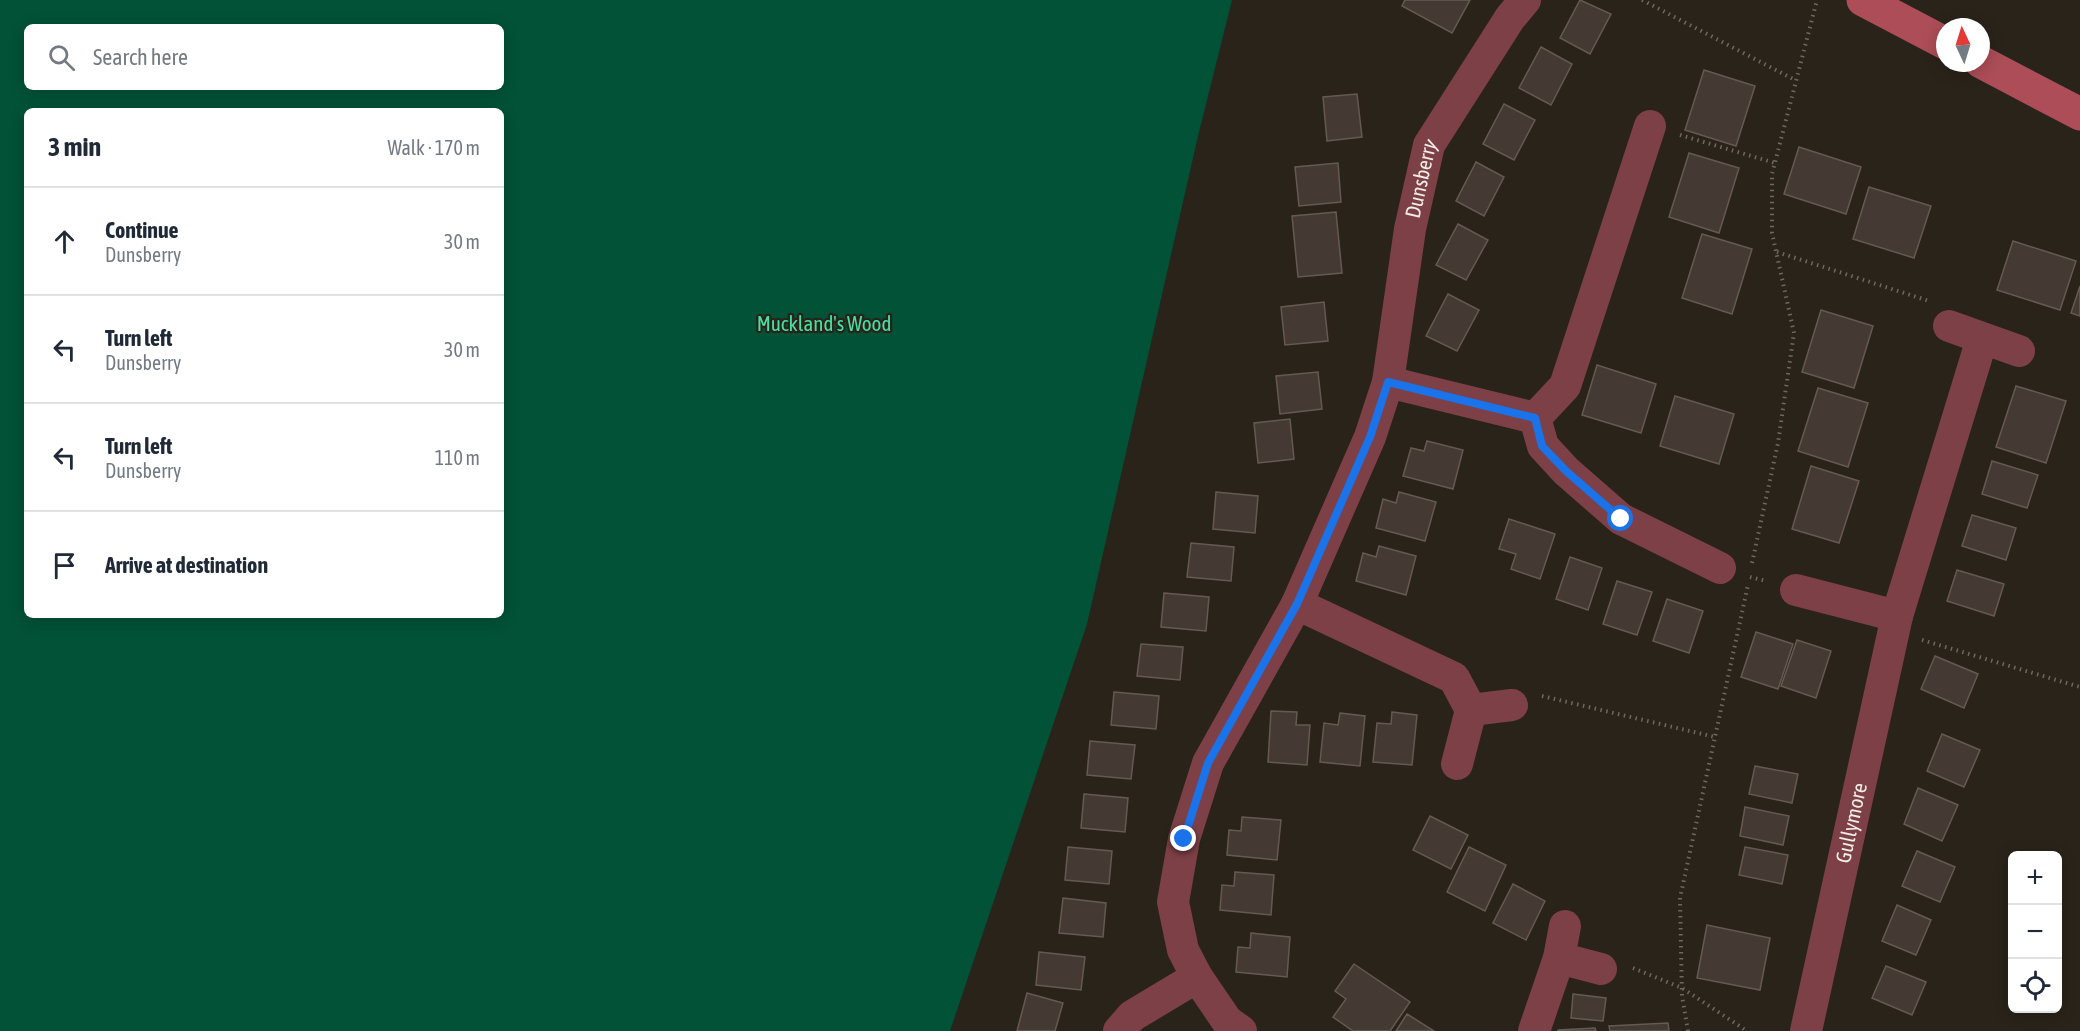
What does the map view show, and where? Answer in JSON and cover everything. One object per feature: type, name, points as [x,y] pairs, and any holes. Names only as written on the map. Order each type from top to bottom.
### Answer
[{"type":"street","name":"Dunsberry","points":[[1241,1031],[1227,1021],[1197,977],[1183,950],[1173,902],[1184,839],[1208,763],[1297,604],[1370,437],[1388,382],[1410,229],[1429,145],[1510,18],[1525,0]]},
{"type":"street","points":[[1863,0],[1936,38]]},
{"type":"street","points":[[1990,67],[2080,114]]},
{"type":"street","points":[[1535,418],[1565,386],[1650,126]]},
{"type":"street","points":[[1949,326],[2019,351]]},
{"type":"street","name":"Gullymore","points":[[1806,1031],[1896,624],[1982,339]]},
{"type":"street","points":[[1388,382],[1535,418]]},
{"type":"street","points":[[1535,418],[1542,446],[1566,471],[1621,519],[1720,568]]},
{"type":"street","points":[[1796,590],[1896,624]]},
{"type":"street","points":[[1297,604],[1454,678],[1471,710],[1457,764]]},
{"type":"street","points":[[1471,710],[1512,705]]},
{"type":"street","points":[[1534,1031],[1559,958],[1565,926]]},
{"type":"street","points":[[1559,958],[1601,969]]},
{"type":"street","points":[[1119,1031],[1132,1016],[1197,977]]},
{"type":"path","points":[[1642,0],[1795,80]]},
{"type":"path","points":[[1688,1031],[1682,988],[1680,898],[1778,442],[1794,333],[1772,233],[1775,163],[1817,0]]},
{"type":"path","points":[[1650,126],[1775,163]]},
{"type":"path","points":[[1777,252],[1943,306],[1949,326]]},
{"type":"path","points":[[1720,568],[1796,590]]},
{"type":"path","points":[[1896,624],[2080,687]]},
{"type":"path","points":[[1512,705],[1543,696],[1715,737]]},
{"type":"path","points":[[1601,969],[1611,958],[1682,988],[1747,1031]]},
{"type":"green space","name":"Muckland's Wood","points":[[0,0],[1232,0],[1198,136],[1087,624],[950,1031],[0,1031]]},
{"type":"building","points":[[1405,0],[1470,0],[1452,33],[1402,6]]},
{"type":"building","points":[[1580,0],[1611,14],[1590,54],[1560,38]]},
{"type":"building","points":[[1541,47],[1572,64],[1551,105],[1519,88]]},
{"type":"building","points":[[1704,70],[1755,86],[1736,146],[1685,130]]},
{"type":"building","points":[[1357,94],[1362,137],[1327,141],[1323,97]]},
{"type":"building","points":[[1504,104],[1535,120],[1514,160],[1483,144]]},
{"type":"building","points":[[1799,147],[1861,167],[1846,214],[1784,194]]},
{"type":"building","points":[[1689,153],[1739,168],[1719,233],[1669,217]]},
{"type":"building","points":[[1476,162],[1504,177],[1484,216],[1456,201]]},
{"type":"building","points":[[1338,163],[1341,202],[1299,206],[1295,167]]},
{"type":"building","points":[[1869,187],[1931,206],[1914,258],[1853,239]]},
{"type":"building","points":[[1336,212],[1342,273],[1298,277],[1292,216]]},
{"type":"building","points":[[1458,224],[1488,240],[1466,280],[1436,265]]},
{"type":"building","points":[[1702,234],[1752,249],[1732,314],[1682,298]]},
{"type":"building","points":[[2013,241],[2076,261],[2060,310],[1997,290]]},
{"type":"building","points":[[2080,286],[2080,316],[2071,313]]},
{"type":"building","points":[[1448,294],[1479,310],[1457,351],[1426,336]]},
{"type":"building","points":[[1324,302],[1328,341],[1285,345],[1281,307]]},
{"type":"building","points":[[1821,310],[1873,326],[1854,388],[1802,372]]},
{"type":"building","points":[[1597,365],[1656,384],[1641,433],[1582,415]]},
{"type":"building","points":[[1318,372],[1322,409],[1280,414],[1276,376]]},
{"type":"building","points":[[2016,386],[2066,401],[2046,463],[1996,447]]},
{"type":"building","points":[[1818,388],[1868,403],[1848,467],[1798,451]]},
{"type":"building","points":[[1675,396],[1734,414],[1719,464],[1660,446]]},
{"type":"building","points":[[1290,419],[1294,459],[1258,463],[1254,423]]},
{"type":"building","points":[[1427,441],[1463,450],[1453,489],[1403,476],[1411,448],[1424,451]]},
{"type":"building","points":[[1992,461],[2038,475],[2027,508],[1982,494]]},
{"type":"building","points":[[1811,466],[1859,481],[1839,543],[1792,529]]},
{"type":"building","points":[[1216,492],[1258,496],[1255,533],[1213,529]]},
{"type":"building","points":[[1399,492],[1436,502],[1425,541],[1376,528],[1383,499],[1396,503]]},
{"type":"building","points":[[1972,515],[2016,528],[2006,560],[1962,546]]},
{"type":"building","points":[[1509,519],[1555,534],[1540,579],[1511,569],[1516,554],[1499,549]]},
{"type":"building","points":[[1191,543],[1234,547],[1231,581],[1187,577]]},
{"type":"building","points":[[1379,546],[1416,556],[1406,595],[1356,581],[1363,553],[1376,557]]},
{"type":"building","points":[[1570,557],[1602,568],[1588,610],[1556,599]]},
{"type":"building","points":[[1957,570],[2004,584],[1994,616],[1947,601]]},
{"type":"building","points":[[1617,581],[1652,592],[1637,635],[1603,624]]},
{"type":"building","points":[[1164,593],[1209,597],[1206,631],[1161,627]]},
{"type":"building","points":[[1667,599],[1703,611],[1689,653],[1653,641]]},
{"type":"building","points":[[1756,632],[1793,644],[1778,689],[1741,677]]},
{"type":"building","points":[[1797,640],[1831,651],[1816,698],[1781,686]]},
{"type":"building","points":[[1141,644],[1183,647],[1180,680],[1137,676]]},
{"type":"building","points":[[1935,656],[1978,674],[1964,708],[1921,689]]},
{"type":"building","points":[[1114,692],[1159,696],[1156,729],[1111,725]]},
{"type":"building","points":[[1271,711],[1297,712],[1296,725],[1310,725],[1307,765],[1268,762]]},
{"type":"building","points":[[1392,712],[1417,715],[1412,765],[1373,762],[1377,723],[1391,724]]},
{"type":"building","points":[[1340,713],[1365,716],[1360,766],[1320,762],[1324,723],[1338,725]]},
{"type":"building","points":[[1942,734],[1980,750],[1964,787],[1927,771]]},
{"type":"building","points":[[1090,741],[1135,745],[1131,779],[1087,775]]},
{"type":"building","points":[[1755,766],[1798,774],[1792,803],[1749,794]]},
{"type":"building","points":[[1918,788],[1958,805],[1942,841],[1904,824]]},
{"type":"building","points":[[1084,794],[1128,798],[1125,832],[1081,828]]},
{"type":"building","points":[[1745,807],[1789,816],[1783,845],[1740,836]]},
{"type":"building","points":[[1430,816],[1468,835],[1451,869],[1413,850]]},
{"type":"building","points":[[1242,817],[1281,820],[1277,860],[1227,855],[1229,830],[1241,831]]},
{"type":"building","points":[[1068,847],[1112,851],[1109,884],[1065,880]]},
{"type":"building","points":[[1469,847],[1506,865],[1485,911],[1447,892]]},
{"type":"building","points":[[1745,847],[1788,855],[1782,884],[1739,875]]},
{"type":"building","points":[[1917,851],[1955,867],[1940,902],[1902,886]]},
{"type":"building","points":[[1235,872],[1274,875],[1271,915],[1220,910],[1222,885],[1234,886]]},
{"type":"building","points":[[1513,884],[1545,901],[1526,940],[1493,923]]},
{"type":"building","points":[[1063,898],[1106,903],[1103,937],[1059,933]]},
{"type":"building","points":[[1897,905],[1931,920],[1916,955],[1882,941]]},
{"type":"building","points":[[1707,925],[1770,938],[1760,990],[1697,978]]},
{"type":"building","points":[[1251,933],[1290,937],[1287,977],[1236,972],[1238,947],[1250,948]]},
{"type":"building","points":[[1039,952],[1085,957],[1081,990],[1036,985]]},
{"type":"building","points":[[1354,964],[1410,1002],[1390,1031],[1353,1031],[1333,1017],[1346,999],[1335,991]]},
{"type":"building","points":[[1886,966],[1926,982],[1912,1015],[1872,998]]},
{"type":"building","points":[[1027,993],[1063,1003],[1055,1031],[1017,1031]]},
{"type":"building","points":[[1573,994],[1606,998],[1603,1021],[1571,1018]]},
{"type":"building","points":[[1407,1014],[1434,1031],[1396,1031]]},
{"type":"building","points":[[1668,1023],[1669,1031],[1610,1031],[1609,1026]]},
{"type":"building","points":[[1595,1028],[1596,1031],[1558,1031],[1558,1030]]},
{"type":"route","points":[[1184,839],[1208,763],[1297,604],[1370,437],[1388,382],[1535,418],[1542,446],[1566,471],[1621,519]]}]
